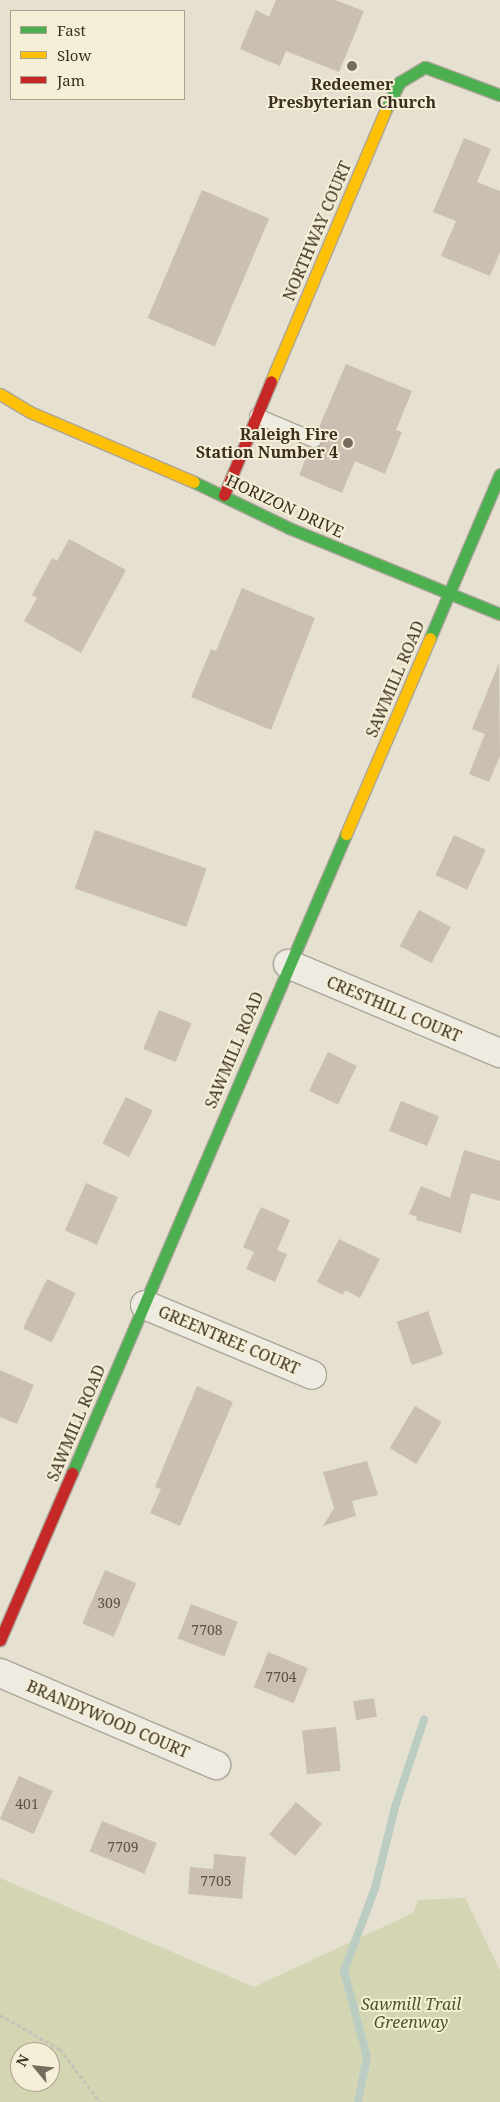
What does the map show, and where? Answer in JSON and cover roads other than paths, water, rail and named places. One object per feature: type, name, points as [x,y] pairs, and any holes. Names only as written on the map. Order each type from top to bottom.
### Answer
[{"type":"street","name":"NORTHWAY COURT","points":[[224,495],[380,123],[400,82],[425,67],[500,95]]},
{"type":"street","name":"HORIZON DRIVE","points":[[0,394],[30,412],[224,495],[297,532],[500,614]]},
{"type":"street","name":"SAWMILL ROAD","points":[[0,1640],[145,1305],[288,964],[500,474]]},
{"type":"street","name":"CRESTHILL COURT","points":[[288,964],[500,1053]]},
{"type":"street","name":"GREENTREE COURT","points":[[145,1305],[312,1375]]},
{"type":"street","name":"BRANDYWOOD COURT","points":[[0,1673],[216,1765]]},
{"type":"lane","points":[[257,416],[314,440]]},
{"type":"waterway","points":[[358,2102],[367,2057],[344,1971],[375,1888],[395,1807],[424,1720]]},
{"type":"place","name":"Redeemer Presbyterian Church","points":[[352,66]]},
{"type":"place","name":"Raleigh Fire Station Number 4","points":[[348,443]]},
{"type":"park label","name":"Sawmill Trail Greenway","points":[[411,2013]]}]
